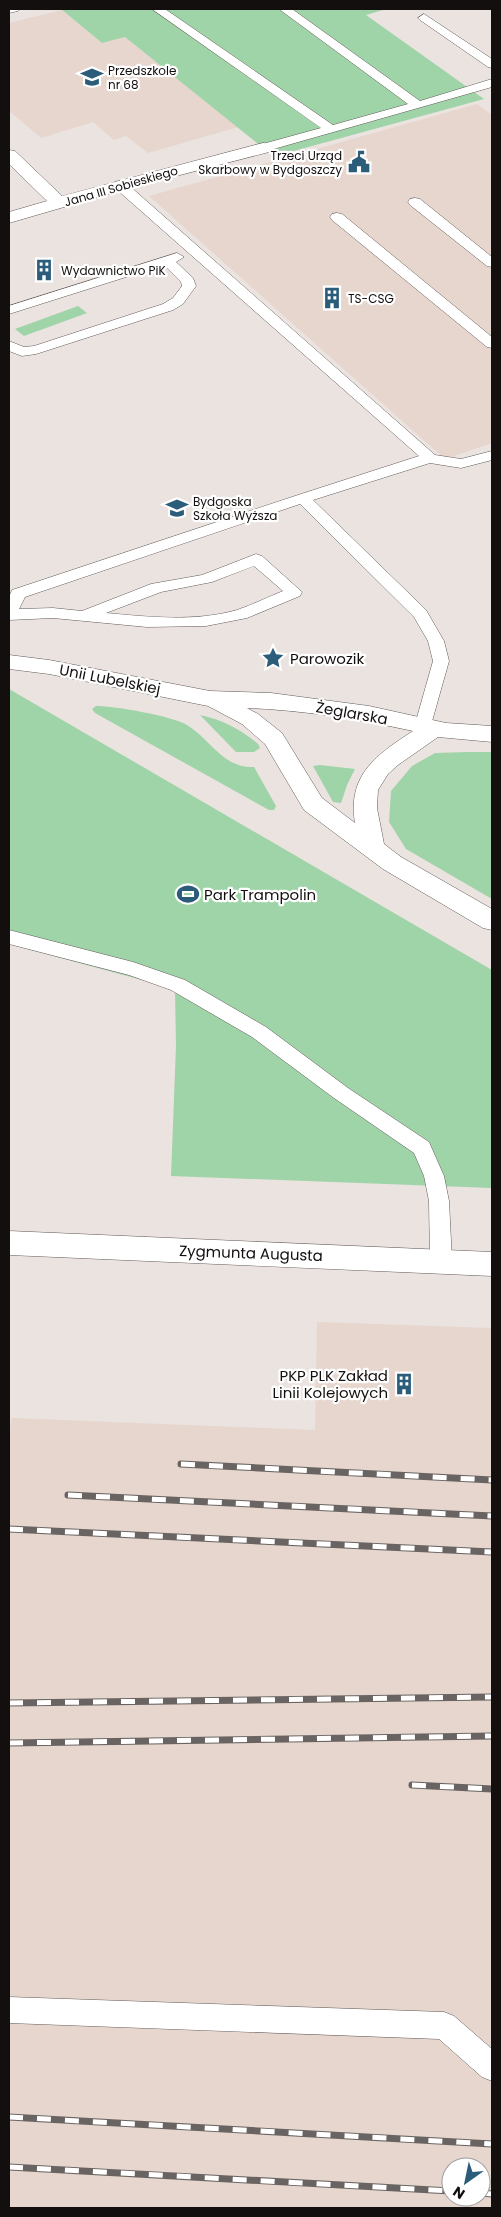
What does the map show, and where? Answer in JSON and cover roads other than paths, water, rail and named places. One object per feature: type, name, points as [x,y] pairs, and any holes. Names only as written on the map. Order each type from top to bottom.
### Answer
[{"type":"street","name":"Jana III Sobieskiego","points":[[9,218],[120,185],[263,148]]},
{"type":"street","points":[[9,155],[59,203]]},
{"type":"street","name":"Unii Lubelskiej","points":[[9,662],[49,667],[210,699]]},
{"type":"street","points":[[210,699],[250,719],[265,730],[287,758],[313,804],[406,872],[492,921]]},
{"type":"street","name":"Żeglarska","points":[[210,699],[271,701],[369,714],[428,728],[492,734]]},
{"type":"street","points":[[372,848],[365,800],[367,790],[380,768],[428,728]]},
{"type":"street","name":"Zygmunta Augusta","points":[[9,1243],[492,1264]]},
{"type":"lane","points":[[9,10],[14,9]]},
{"type":"lane","points":[[285,9],[418,105]]},
{"type":"lane","points":[[164,10],[331,129]]},
{"type":"lane","points":[[424,18],[492,64]]},
{"type":"lane","points":[[263,148],[492,83]]},
{"type":"lane","points":[[120,185],[430,458],[449,464],[466,464],[492,455]]},
{"type":"lane","points":[[414,202],[492,263]]},
{"type":"lane","points":[[337,217],[492,344]]},
{"type":"lane","points":[[9,310],[196,251]]},
{"type":"lane","points":[[9,345],[22,352],[36,350],[168,307],[178,300],[189,286],[188,281],[166,260]]},
{"type":"lane","points":[[86,615],[157,588],[206,579],[256,559],[294,592],[241,614],[206,621],[147,622],[86,615],[9,614],[13,589],[430,458]]},
{"type":"lane","points":[[303,498],[420,614],[436,641],[441,661],[428,728]]},
{"type":"lane","points":[[9,937],[133,969],[178,985],[258,1032],[341,1093],[422,1148],[434,1176],[439,1201],[441,1262]]},
{"type":"lane","points":[[9,2010],[444,2026],[492,2067]]},
{"type":"railway","points":[[186,1464],[181,1464],[492,1480]]},
{"type":"railway","points":[[68,1495],[492,1516]]},
{"type":"railway","points":[[9,1529],[492,1552]]},
{"type":"railway","points":[[9,1703],[492,1697]]},
{"type":"railway","points":[[9,1743],[492,1736]]},
{"type":"railway","points":[[412,1785],[492,1789]]},
{"type":"railway","points":[[9,2117],[492,2144]]},
{"type":"railway","points":[[9,2167],[441,2190]]},
{"type":"place","name":"Przedszkole nr 68","points":[[92,77]]},
{"type":"place","name":"Trzeci Urząd Skarbowy w Bydgoszczy","points":[[359,162]]},
{"type":"place","name":"Wydawnictwo PiK","points":[[44,270]]},
{"type":"place","name":"TS-CSG","points":[[332,298]]},
{"type":"place","name":"Bydgoska Szkoła Wyższa","points":[[177,508]]},
{"type":"place","name":"Parowozik","points":[[273,658]]},
{"type":"place","name":"Park Trampolin","points":[[188,894]]},
{"type":"place","name":"PKP PLK Zakład Linii Kolejowych","points":[[404,1384]]}]
